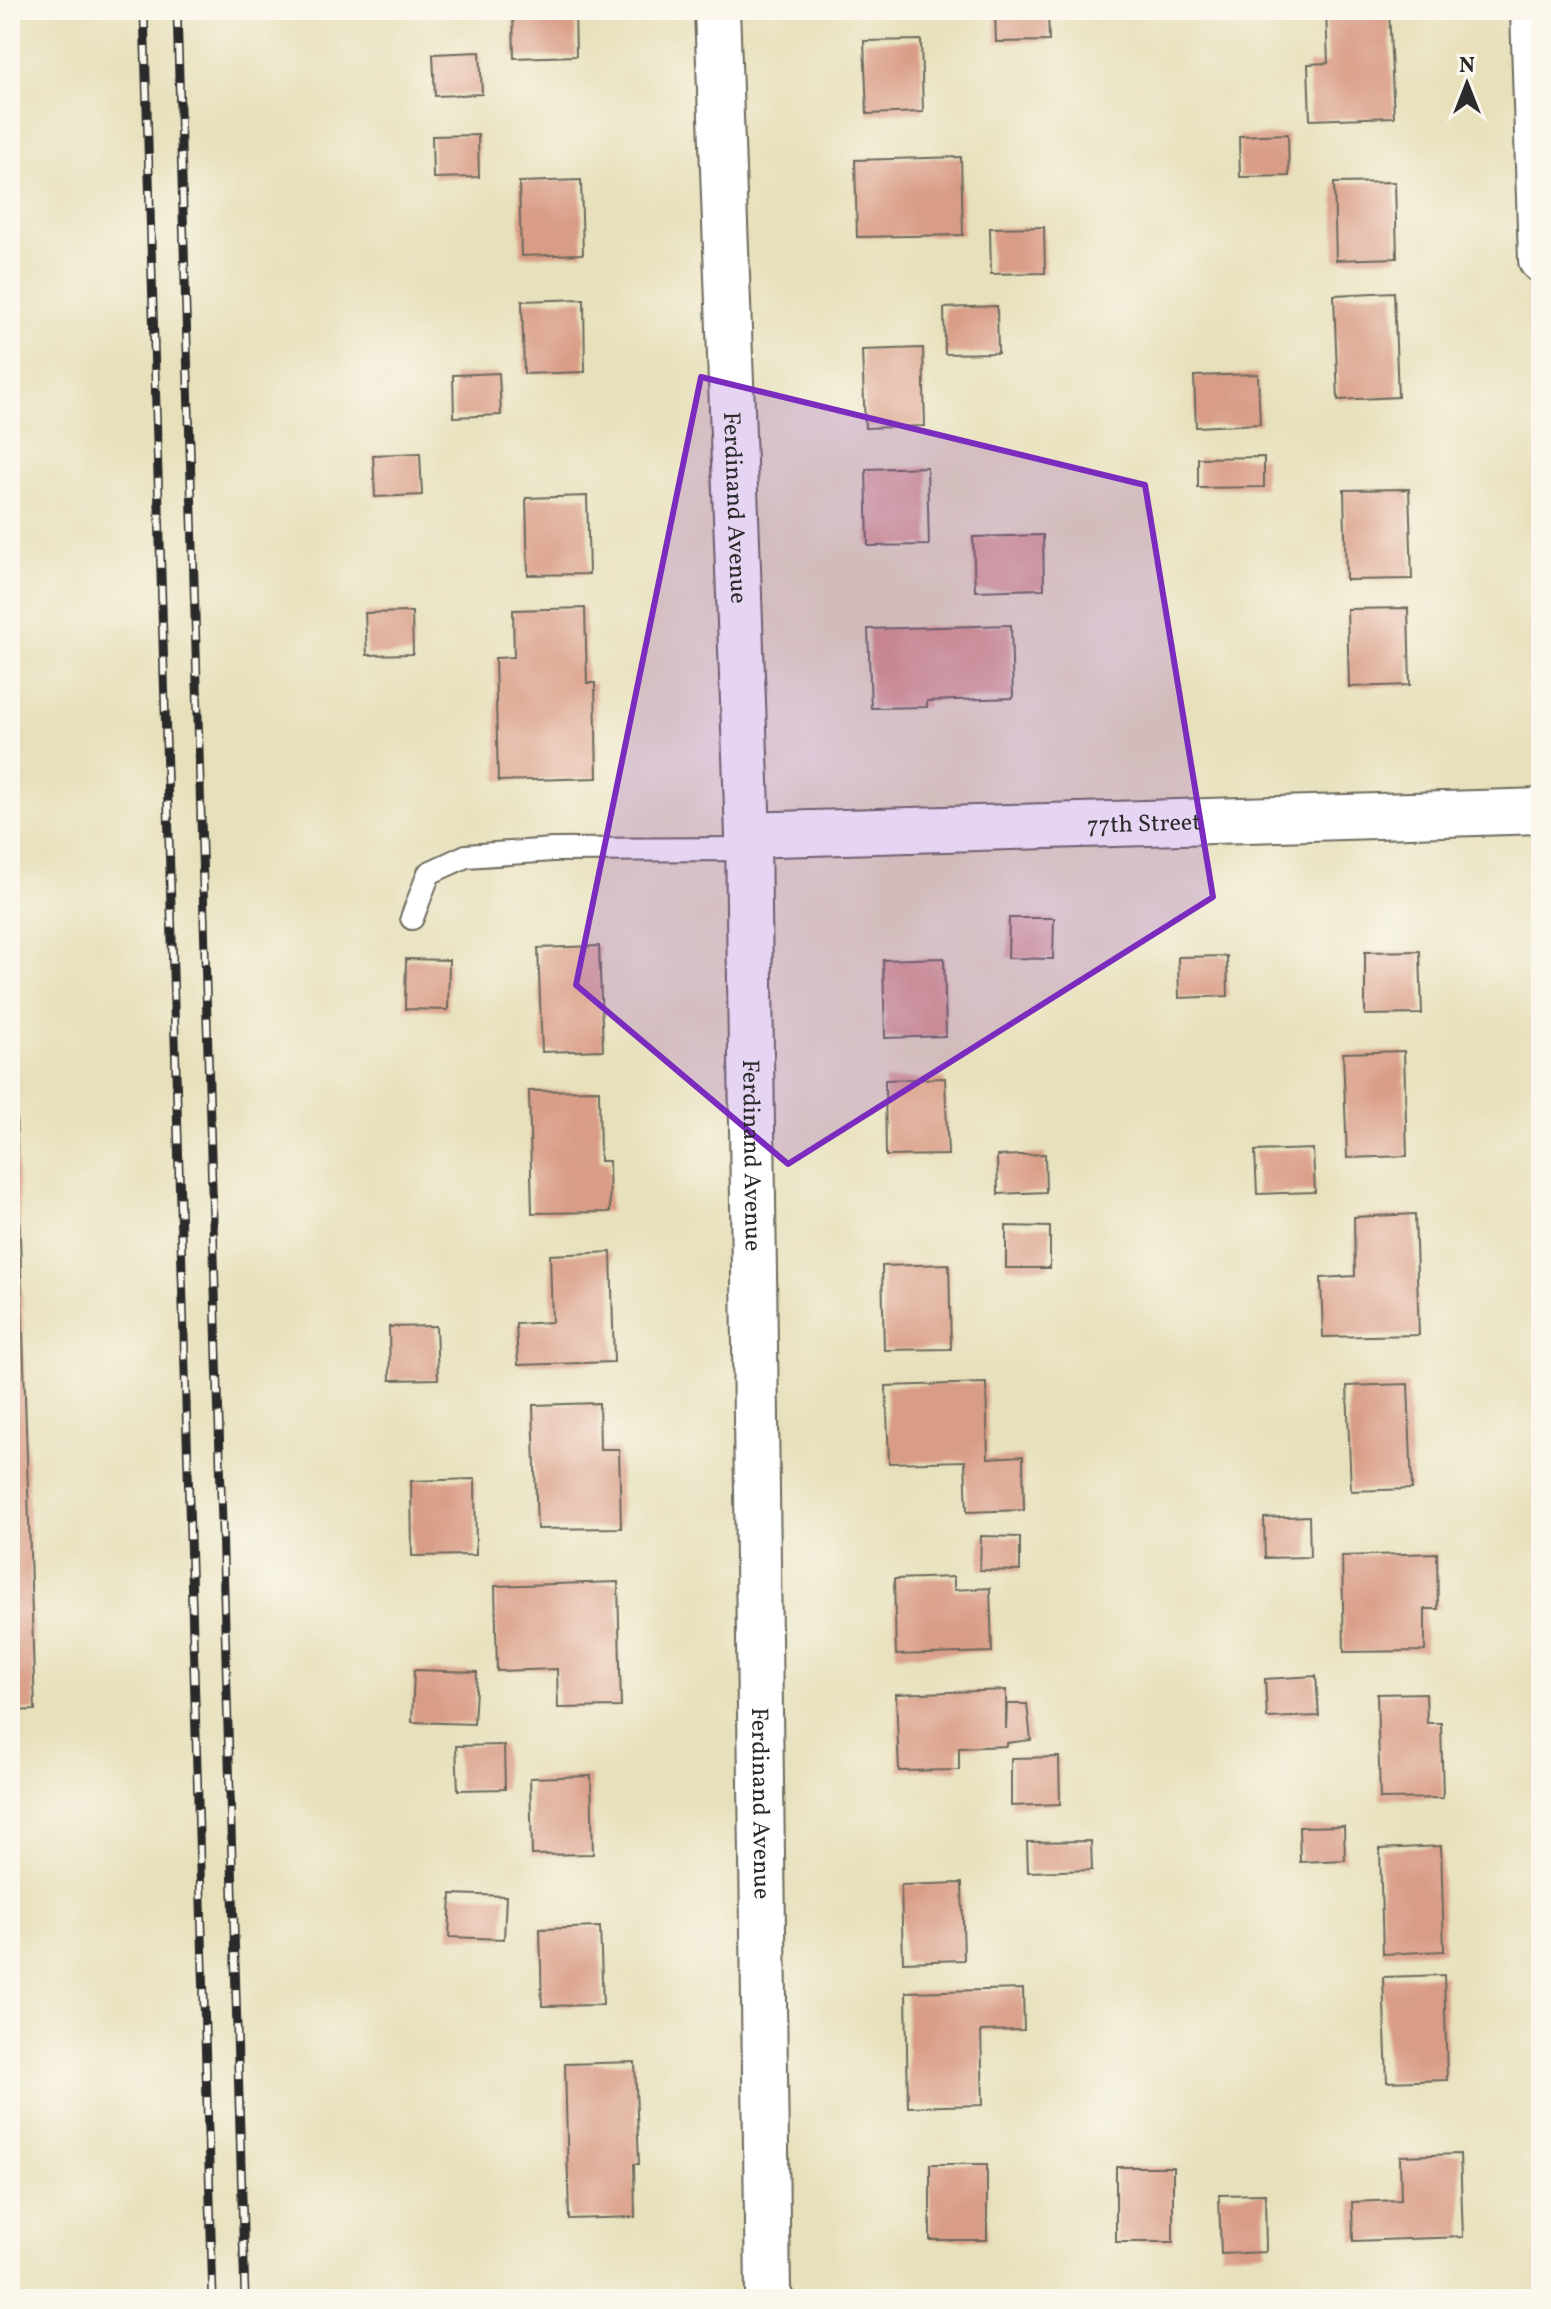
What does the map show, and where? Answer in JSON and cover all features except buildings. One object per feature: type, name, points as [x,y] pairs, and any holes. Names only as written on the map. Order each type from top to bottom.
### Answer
[{"type":"street","name":"Ferdinand Avenue","points":[[717,10],[748,842],[767,2277],[771,2299]]},
{"type":"street","points":[[1533,10],[1541,260]]},
{"type":"street","name":"77th Street","points":[[748,842],[1541,811]]},
{"type":"lane","points":[[412,918],[429,873],[466,856],[748,842]]},
{"type":"highlighted area","points":[[701,377],[1145,485],[1213,897],[788,1164],[576,985]]},
{"type":"railway","points":[[144,10],[213,2299]]},
{"type":"railway","points":[[177,10],[245,2299]]}]
